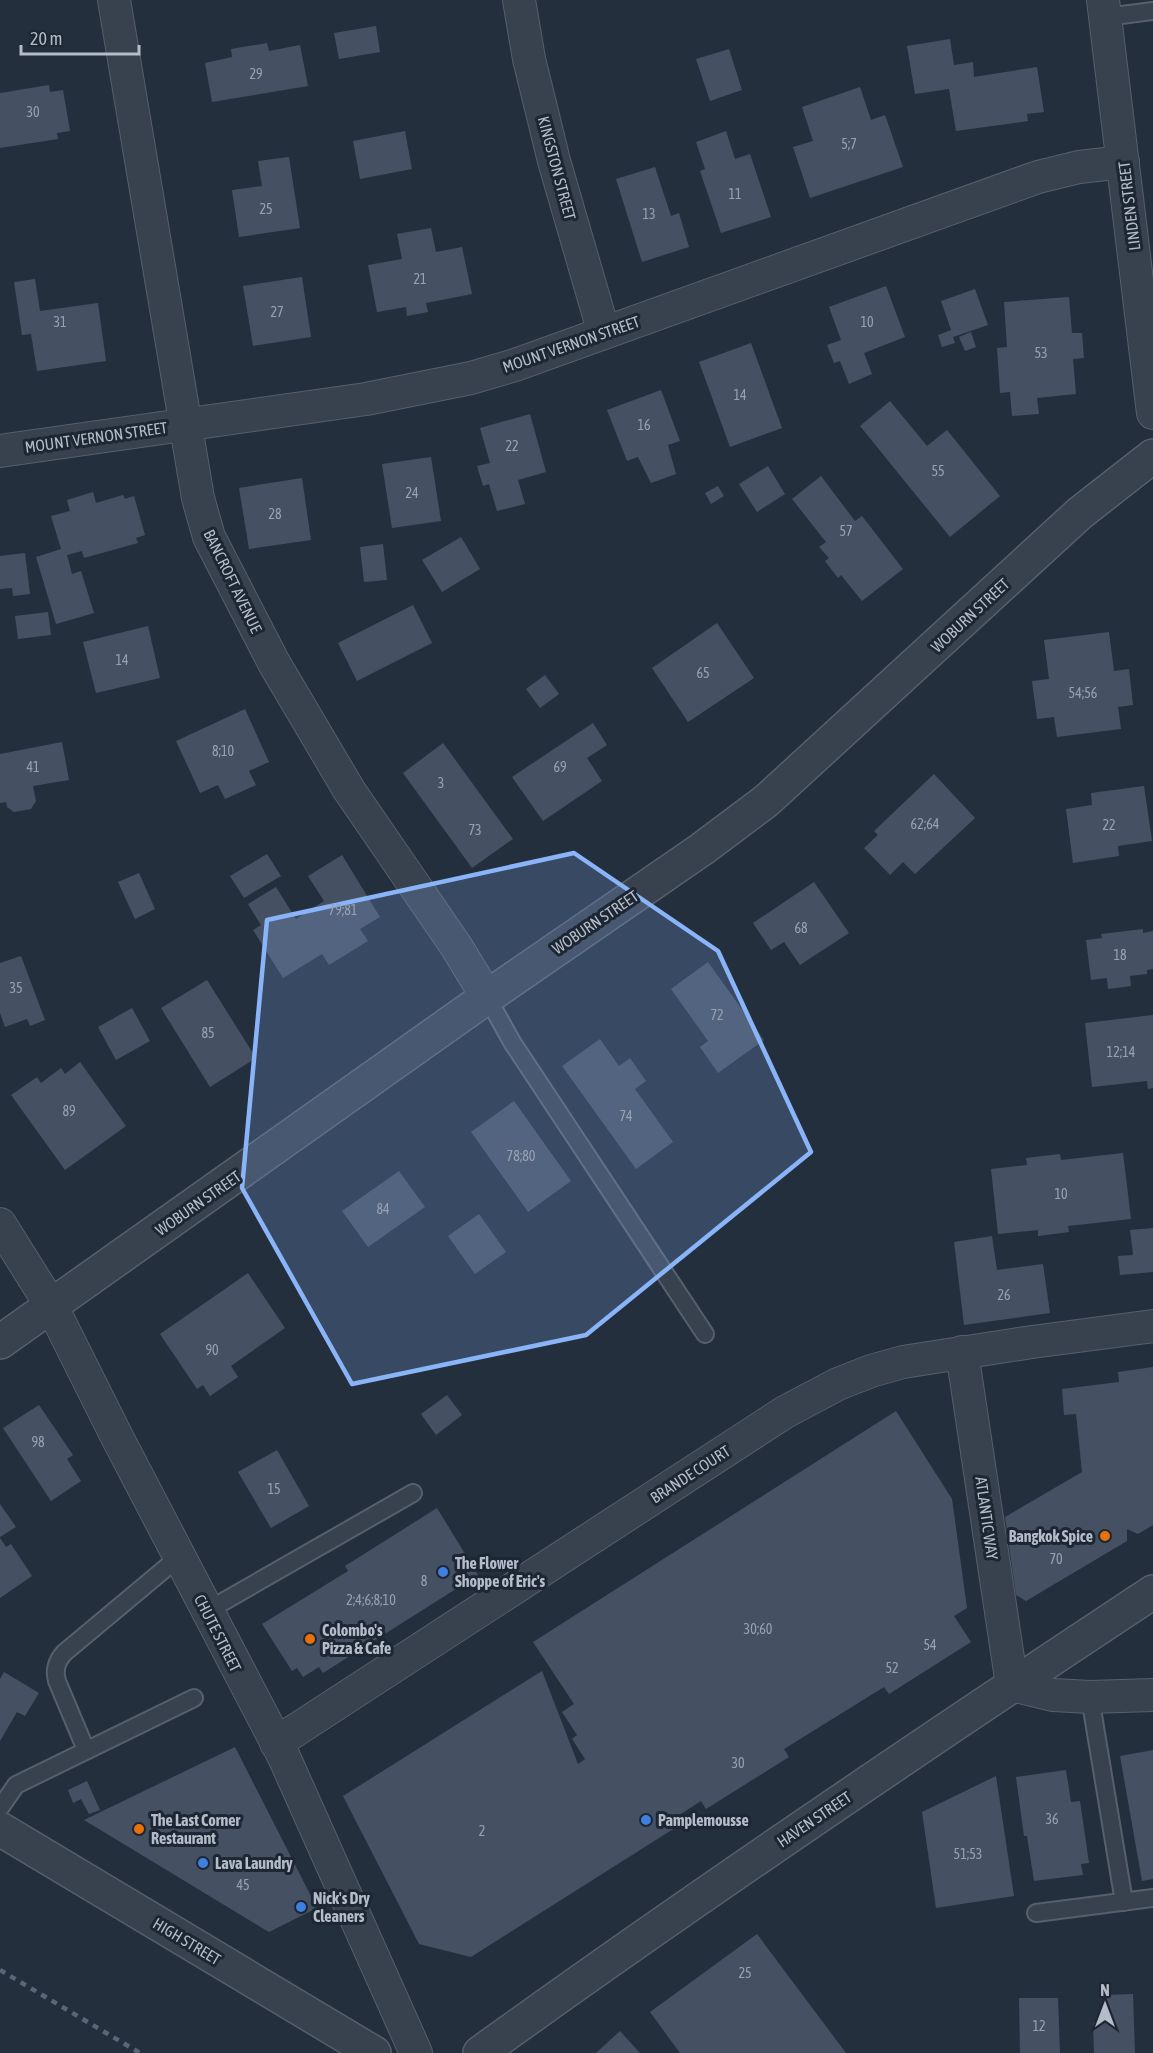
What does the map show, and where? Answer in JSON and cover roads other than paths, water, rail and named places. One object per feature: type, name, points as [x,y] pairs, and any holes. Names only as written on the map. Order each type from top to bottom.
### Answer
[{"type":"street","name":"BANCROFT AVENUE","points":[[114,0],[186,425],[202,515],[209,537],[274,663],[349,790],[456,946],[487,997]]},
{"type":"street","name":"KINGSTON STREET","points":[[519,0],[529,59],[554,161],[604,333]]},
{"type":"street","name":"LINDEN STREET","points":[[1105,8],[1153,413]]},
{"type":"street","name":"MOUNT VERNON STREET","points":[[0,451],[366,399],[471,378],[515,365],[1038,177],[1079,167],[1123,162]]},
{"type":"street","name":"WOBURN STREET","points":[[0,1342],[487,997],[702,849],[766,801],[1080,513],[1153,456]]},
{"type":"street","name":"CHUTE STREET","points":[[0,1224],[52,1306],[276,1743],[416,2053]]},
{"type":"street","name":"BRANDE COURT","points":[[276,1743],[785,1413],[838,1384],[903,1362],[1153,1326]]},
{"type":"street","name":"ATLANTIC WAY","points":[[962,1352],[1012,1685]]},
{"type":"street","name":"HAVEN STREET","points":[[480,2053],[658,1926],[1153,1592]]},
{"type":"street","points":[[1012,1685],[1053,1695],[1090,1697],[1153,1695]]},
{"type":"street","name":"HIGH STREET","points":[[0,1829],[374,2053]]},
{"type":"lane","points":[[1105,8],[1153,11]]},
{"type":"lane","points":[[487,997],[512,1042],[705,1334]]},
{"type":"lane","points":[[207,1611],[413,1493]]},
{"type":"lane","points":[[86,1750],[56,1677],[58,1661],[64,1653],[179,1557]]},
{"type":"lane","points":[[1090,1697],[1124,1902]]},
{"type":"lane","points":[[0,1808],[16,1785],[194,1698]]},
{"type":"lane","points":[[1036,1913],[1153,1898]]},
{"type":"railway","points":[[0,1970],[140,2053]]},
{"type":"place","name":"Bangkok Spice","points":[[1105,1536]]},
{"type":"place","name":"The Flower Shoppe of Eric's","points":[[443,1572]]},
{"type":"place","name":"Colombo's Pizza & Cafe","points":[[310,1639]]},
{"type":"place","name":"Pamplemousse","points":[[646,1820]]},
{"type":"place","name":"The Last Corner Restaurant","points":[[139,1829]]},
{"type":"place","name":"Lava Laundry","points":[[203,1863]]},
{"type":"place","name":"Nick's Dry Cleaners","points":[[301,1907]]}]
